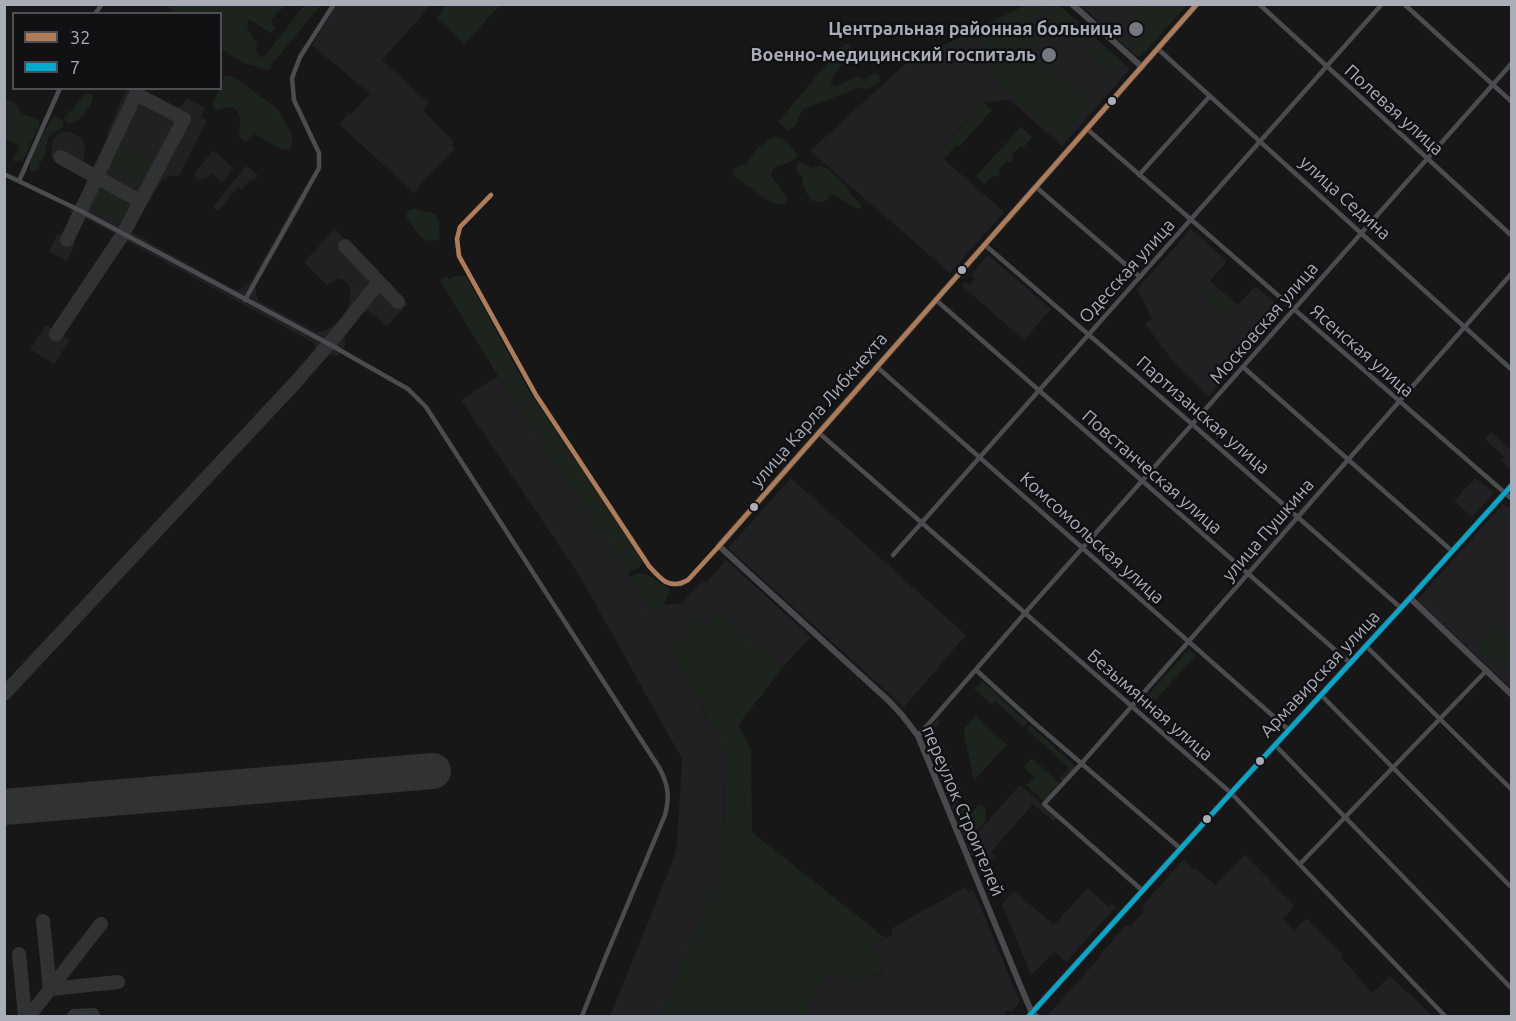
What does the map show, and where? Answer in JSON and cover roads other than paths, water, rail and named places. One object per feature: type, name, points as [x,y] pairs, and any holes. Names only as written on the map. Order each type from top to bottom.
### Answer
[{"type":"street","points":[[245,300],[319,168],[319,153],[294,100],[292,78],[300,57],[334,4]]},
{"type":"street","points":[[1072,4],[1142,67]]},
{"type":"street","name":"улица Карла Либкнехта","points":[[491,195],[459,230],[457,243],[459,256],[536,395],[649,566],[668,583],[676,585],[684,583],[1197,4]]},
{"type":"street","name":"Полевая улица","points":[[1259,4],[1512,236]]},
{"type":"street","name":"Одесская улица","points":[[893,555],[1382,4]]},
{"type":"street","points":[[1404,4],[1512,102]]},
{"type":"street","name":"улица Седина","points":[[1158,49],[1512,370]]},
{"type":"street","name":"Московская улица","points":[[918,736],[1512,63]]},
{"type":"street","points":[[19,181],[59,90]]},
{"type":"street","points":[[1139,175],[1210,96]]},
{"type":"street","name":"Ясенская улица","points":[[1087,129],[1512,499]]},
{"type":"street","points":[[4,174],[81,211],[329,344],[408,389],[421,401],[667,783],[668,797],[665,814],[582,1017]]},
{"type":"street","points":[[1036,187],[1140,278]]},
{"type":"street","name":"Партизанская улица","points":[[985,245],[1401,608]]},
{"type":"street","name":"улица Пушкина","points":[[1143,891],[1044,804],[1512,273]]},
{"type":"street","name":"Повстанческая улица","points":[[936,300],[1350,663]]},
{"type":"street","name":"Комсомольская улица","points":[[877,367],[1289,730]]},
{"type":"street","points":[[1243,367],[1452,551]]},
{"type":"street","name":"Безымянная улица","points":[[819,433],[1231,793],[1445,1017]]},
{"type":"street","name":"Армавирская улица","points":[[1032,1015],[1512,485]]},
{"type":"street","name":"переулок Строителей","points":[[719,546],[889,701],[918,736],[1032,1015]]},
{"type":"street","points":[[1410,598],[1511,693]]},
{"type":"street","points":[[1366,646],[1512,790]]},
{"type":"street","points":[[976,670],[1181,849]]},
{"type":"street","points":[[1300,864],[1486,671]]},
{"type":"street","points":[[1321,695],[1512,888]]},
{"type":"street","points":[[1275,745],[1512,989]]},
{"type":"place","name":"Центральная районная больница","points":[[1136,29]]},
{"type":"place","name":"Военно-медицинский госпиталь","points":[[1049,55]]}]
